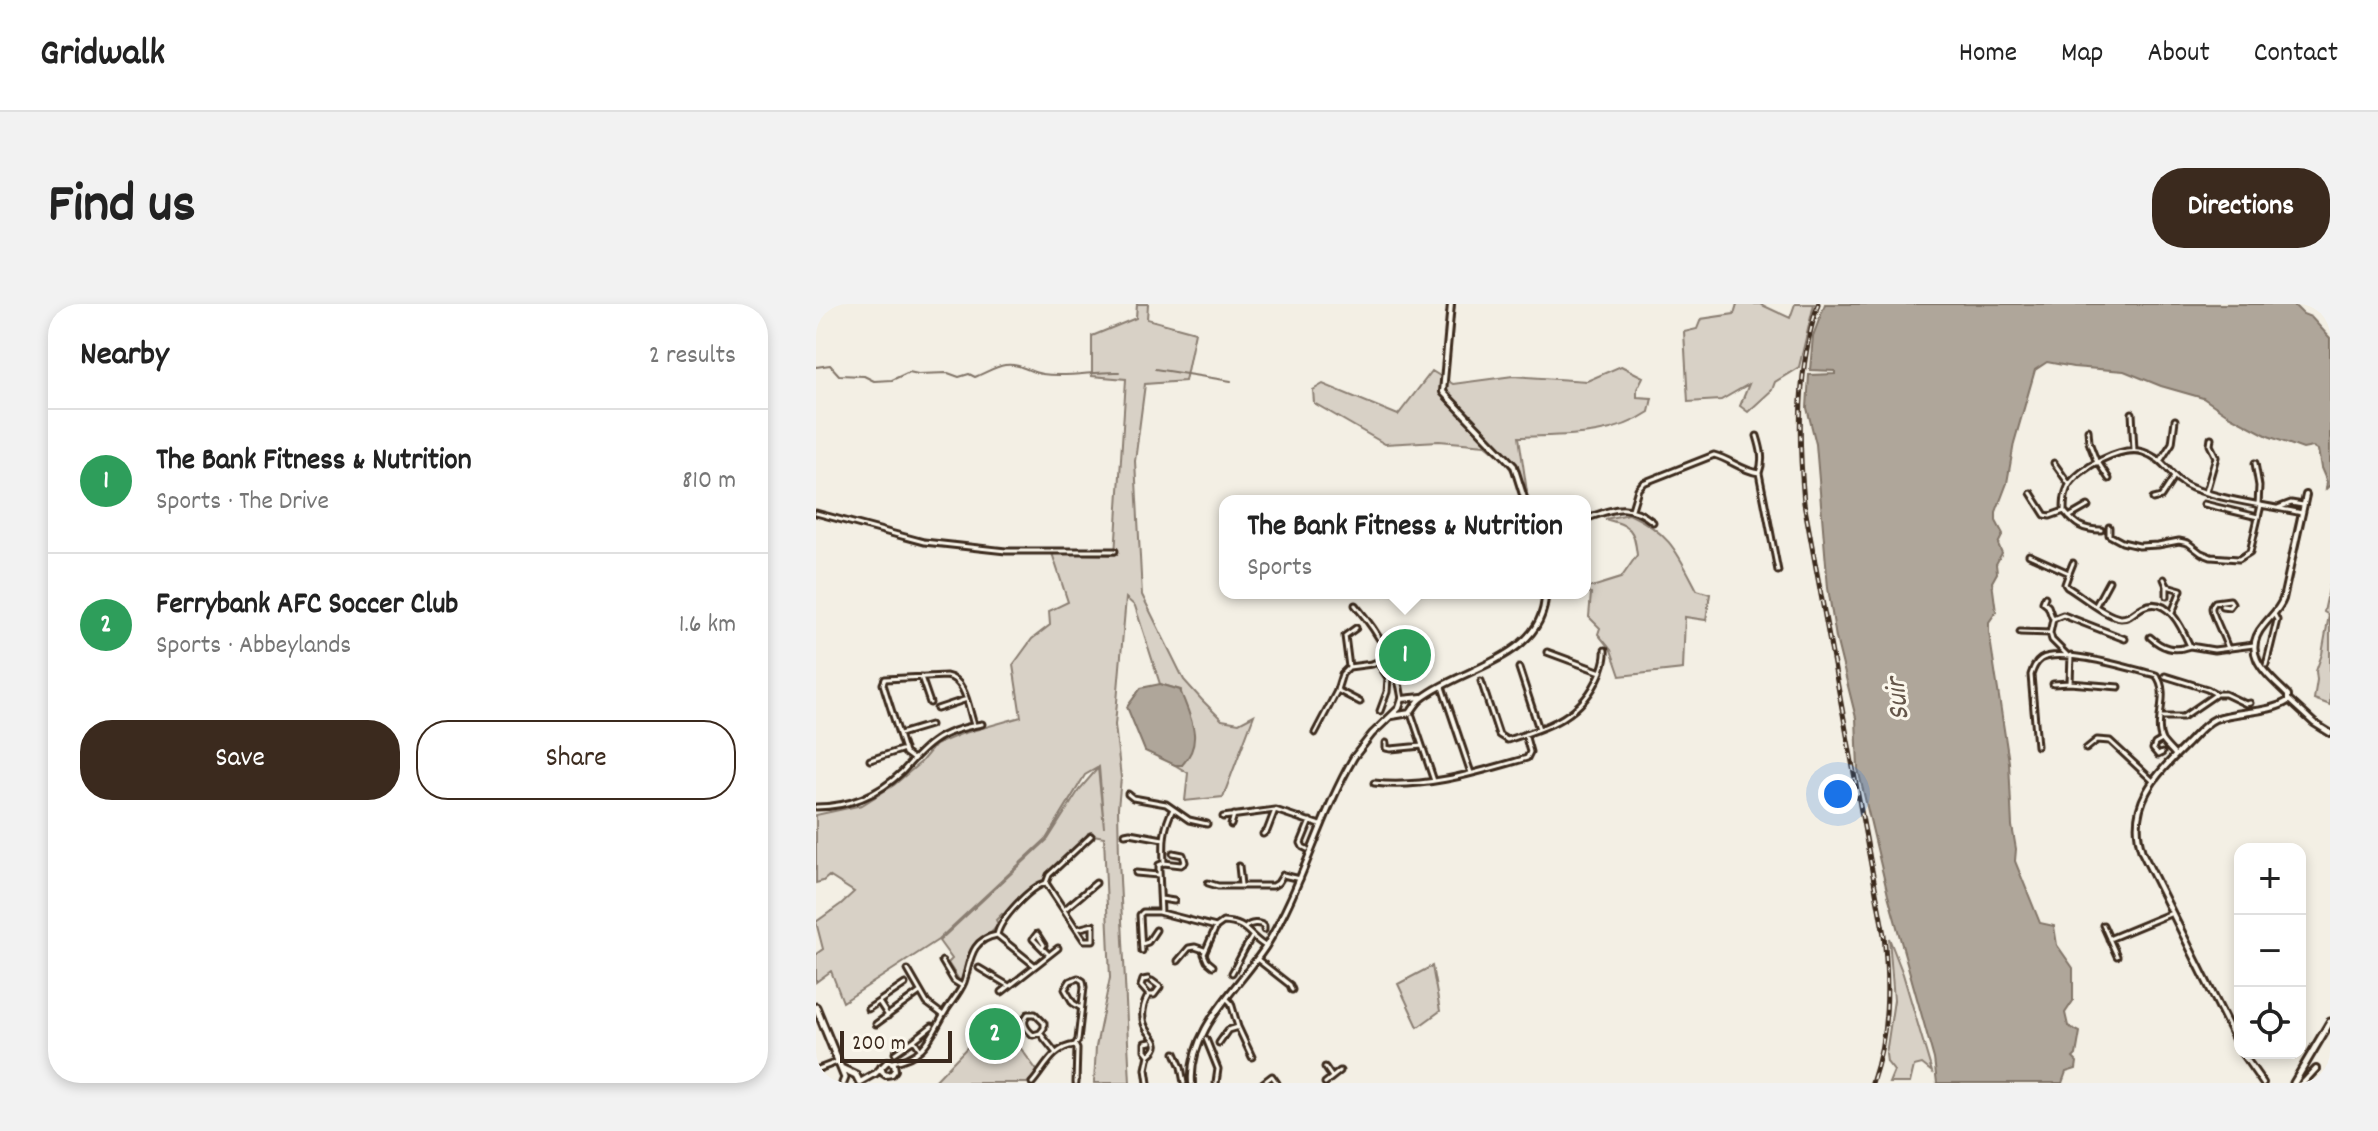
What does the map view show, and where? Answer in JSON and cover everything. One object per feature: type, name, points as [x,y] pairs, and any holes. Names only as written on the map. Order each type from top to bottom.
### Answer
[{"type":"main road","points":[[816,1007],[839,1065],[849,1078],[860,1083]]},
{"type":"main road","points":[[2294,1083],[2330,1022]]},
{"type":"street","points":[[1451,304],[1443,392],[1514,466],[1523,495]]},
{"type":"street","points":[[2132,413],[2134,450]]},
{"type":"street","points":[[2161,460],[2172,443],[2175,420]]},
{"type":"street","points":[[2088,430],[2097,463],[2109,479]]},
{"type":"street","points":[[1757,436],[1762,451],[1759,473],[1778,571]]},
{"type":"street","points":[[2206,492],[2216,457],[2210,445],[2211,438]]},
{"type":"street","points":[[2101,530],[2085,530],[2073,524],[2064,511],[2069,484],[2113,454],[2134,450],[2161,460],[2184,484],[2206,492],[2302,513]]},
{"type":"street","points":[[1632,509],[1643,483],[1714,455],[1759,473]]},
{"type":"street","points":[[2054,463],[2069,484]]},
{"type":"street","points":[[2109,527],[2109,535],[2129,544],[2156,545],[2179,541],[2189,543],[2210,557],[2239,559],[2250,552],[2260,505],[2255,463]]},
{"type":"street","points":[[2153,499],[2161,497],[2174,477]]},
{"type":"street","points":[[2031,493],[2045,515],[2064,511]]},
{"type":"street","points":[[2306,495],[2286,591],[2274,614],[2259,631],[2254,645],[2255,655],[2259,664],[2287,694],[2288,700],[2312,722],[2330,733]]},
{"type":"street","points":[[2278,508],[2291,503],[2303,505]]},
{"type":"street","points":[[2204,504],[2258,517]]},
{"type":"street","points":[[2069,517],[2088,506]]},
{"type":"street","points":[[1591,517],[1619,508],[1632,509],[1653,522]]},
{"type":"street","points":[[816,513],[924,542],[1006,551],[1115,551]]},
{"type":"street","points":[[2029,555],[2069,573]]},
{"type":"street","points":[[2073,563],[2065,584],[2114,616],[2130,617],[2150,605],[2172,613],[2190,646]]},
{"type":"street","points":[[2164,579],[2167,596]]},
{"type":"street","points":[[2096,605],[2109,581]]},
{"type":"street","points":[[2167,586],[2181,590],[2172,613]]},
{"type":"street","points":[[2045,597],[2043,602],[2053,619],[2052,640],[2069,655],[2070,683]]},
{"type":"street","points":[[1401,711],[1410,713],[1422,697],[1500,657],[1522,642],[1540,619],[1544,599]]},
{"type":"street","points":[[2222,606],[2229,607],[2232,603],[2230,600],[2215,602],[2211,609],[2228,649]]},
{"type":"street","points":[[1355,605],[1374,627],[1406,699],[1414,705]]},
{"type":"street","points":[[2266,665],[2277,620],[2274,614]]},
{"type":"street","points":[[2053,619],[2060,615],[2067,616],[2125,639]]},
{"type":"street","points":[[1350,667],[1345,636],[1356,628]]},
{"type":"street","points":[[2020,632],[2050,633]]},
{"type":"street","points":[[2150,637],[2169,649],[2190,646],[2214,650],[2254,645]]},
{"type":"street","points":[[1481,681],[1501,738],[1507,740],[1563,719],[1576,709],[1592,690],[1601,672],[1605,650]]},
{"type":"street","points":[[1547,652],[1601,672]]},
{"type":"street","points":[[2037,746],[2033,669],[2046,657],[2069,655],[2159,678],[2162,683],[2162,740],[2176,755]]},
{"type":"street","points":[[1315,733],[1337,690],[1343,670],[1389,657]]},
{"type":"street","points":[[1378,662],[1388,678],[1380,711]]},
{"type":"street","points":[[1519,668],[1539,729]]},
{"type":"street","points":[[2165,676],[2250,703]]},
{"type":"street","points":[[921,677],[930,703]]},
{"type":"street","points":[[913,759],[904,749],[883,684],[887,678],[956,678],[961,684],[974,725]]},
{"type":"street","points":[[2053,684],[2119,687]]},
{"type":"street","points":[[1442,687],[1471,773]]},
{"type":"street","points":[[1337,690],[1360,702]]},
{"type":"street","points":[[927,695],[934,692]]},
{"type":"street","points":[[2161,717],[2183,717],[2216,694]]},
{"type":"street","points":[[1406,699],[1422,697]]},
{"type":"street","points":[[1192,1083],[1192,1065],[1198,1042],[1265,946],[1300,879],[1354,757],[1372,734],[1401,711],[1406,699]]},
{"type":"street","points":[[937,709],[966,700]]},
{"type":"street","points":[[2234,1037],[2142,852],[2138,826],[2141,804],[2153,781],[2212,720],[2277,706],[2288,700]]},
{"type":"street","points":[[1384,702],[1391,705]]},
{"type":"street","points":[[1412,716],[1434,781]]},
{"type":"street","points":[[816,807],[861,800],[891,781],[934,741],[956,730],[982,724]]},
{"type":"street","points":[[900,734],[930,725]]},
{"type":"street","points":[[918,729],[920,736]]},
{"type":"street","points":[[1374,783],[1394,785],[1434,781],[1529,756],[1525,734]]},
{"type":"street","points":[[2086,749],[2097,740],[2110,741],[2153,781]]},
{"type":"street","points":[[2162,740],[2153,749],[2158,755],[2162,753]]},
{"type":"street","points":[[1386,743],[1386,748],[1391,749],[1422,746]]},
{"type":"street","points":[[870,760],[904,749]]},
{"type":"street","points":[[1128,794],[1133,798],[1166,804],[1189,820],[1207,824]]},
{"type":"street","points":[[1164,863],[1163,839],[1173,809]]},
{"type":"street","points":[[1223,817],[1275,810],[1323,826]]},
{"type":"street","points":[[1263,834],[1275,810]]},
{"type":"street","points":[[1231,825],[1234,815]]},
{"type":"street","points":[[1307,849],[1301,843],[1310,821]]},
{"type":"street","points":[[1125,834],[1163,839]]},
{"type":"street","points":[[1046,883],[1049,875],[1091,836]]},
{"type":"street","points":[[1173,853],[1185,857],[1181,865]]},
{"type":"street","points":[[1161,913],[1159,865],[1189,865]]},
{"type":"street","points":[[1239,866],[1241,885]]},
{"type":"street","points":[[1136,873],[1158,875]]},
{"type":"street","points":[[1208,883],[1218,886],[1273,886],[1283,875],[1300,879]]},
{"type":"street","points":[[1046,883],[1084,940],[1093,940],[1093,925],[1078,930]]},
{"type":"street","points":[[997,935],[1001,922],[1010,912],[1038,885],[1046,883]]},
{"type":"street","points":[[1065,909],[1096,883]]},
{"type":"street","points":[[1161,899],[1174,901]]},
{"type":"street","points":[[1142,951],[1141,913],[1161,913],[1216,927]]},
{"type":"street","points":[[2109,939],[2172,913]]},
{"type":"street","points":[[1213,966],[1205,958],[1204,950],[1219,923],[1246,927],[1252,937],[1265,946]]},
{"type":"street","points":[[1246,927],[1259,924],[1264,926],[1264,930]]},
{"type":"street","points":[[2103,925],[2117,956]]},
{"type":"street","points":[[1142,944],[1148,942],[1156,930]]},
{"type":"street","points":[[849,1078],[892,1074],[900,1061],[932,1038],[962,986],[970,956],[989,936],[997,935],[1035,966]]},
{"type":"street","points":[[1232,973],[1252,937]]},
{"type":"street","points":[[1042,948],[1049,955]]},
{"type":"street","points":[[1002,992],[1058,948]]},
{"type":"street","points":[[1178,961],[1189,948],[1204,950]]},
{"type":"street","points":[[948,958],[940,961],[954,981],[962,986]]},
{"type":"street","points":[[1257,959],[1290,985],[1292,990]]},
{"type":"street","points":[[979,968],[1009,986]]},
{"type":"street","points":[[908,970],[932,1008],[943,1015]]},
{"type":"street","points":[[1076,1083],[1075,1045],[1078,1040],[1084,984],[1078,978],[1070,981],[1065,989],[1073,1003],[1081,1008]]},
{"type":"street","points":[[1141,989],[1154,995],[1160,987],[1150,980],[1143,980],[1141,989],[1142,996]]},
{"type":"street","points":[[868,1009],[915,982]]},
{"type":"street","points":[[895,991],[899,997]]},
{"type":"street","points":[[876,1024],[920,992]]},
{"type":"street","points":[[1148,1083],[1146,1069],[1156,1041],[1144,1024],[1144,1003],[1149,995]]},
{"type":"street","points":[[1227,999],[1252,1057]]},
{"type":"street","points":[[879,1002],[888,1016]]},
{"type":"street","points":[[1028,1014],[1035,1014],[1044,1023],[1040,1033],[1033,1035],[1025,1025],[1028,1014]]},
{"type":"street","points":[[895,1053],[932,1026]]},
{"type":"street","points":[[1219,1043],[1228,1030],[1238,1027]]},
{"type":"street","points":[[1040,1033],[1055,1052]]},
{"type":"street","points":[[1206,1039],[1218,1069],[1216,1083]]},
{"type":"street","points":[[914,1040],[920,1049]]},
{"type":"street","points":[[1149,1055],[1145,1043],[1151,1042]]},
{"type":"street","points":[[1032,1083],[1055,1052],[1075,1045]]},
{"type":"street","points":[[1175,1053],[1184,1083]]},
{"type":"street","points":[[2246,1059],[2263,1083]]},
{"type":"street","points":[[875,1074],[885,1062],[900,1061]]},
{"type":"street","points":[[892,1062],[895,1068]]},
{"type":"street","points":[[816,1070],[839,1065]]},
{"type":"street","points":[[881,1067],[884,1074]]},
{"type":"street","points":[[1325,1067],[1332,1077]]},
{"type":"street","points":[[2303,1083],[2316,1069]]},
{"type":"street","points":[[1325,1083],[1340,1071]]},
{"type":"street","points":[[1263,1083],[1272,1076],[1277,1083]]},
{"type":"street","points":[[860,1083],[866,1077]]},
{"type":"shaded area","points":[[1137,304],[1148,304],[1147,319],[1195,332],[1185,381],[1145,384],[1135,461],[1142,595],[1184,680],[1202,700],[1222,720],[1239,723],[1254,715],[1223,797],[1185,801],[1188,773],[1175,765],[1182,765],[1181,690],[1160,684],[1135,606],[1126,598],[1115,725],[1121,778],[1119,859],[1130,1083],[1094,1083],[1096,1047],[1110,978],[1104,837],[1088,833],[1044,880],[996,920],[998,924],[995,928],[970,951],[961,983],[948,963],[952,959],[939,941],[1048,839],[1079,790],[1098,768],[1104,827],[1099,767],[1085,775],[1046,839],[938,940],[843,1002],[831,971],[816,982],[816,954],[823,949],[816,922],[854,892],[829,876],[816,883],[816,815],[862,805],[894,785],[935,745],[961,734],[1021,717],[1013,665],[1032,639],[1050,625],[1049,611],[1068,602],[1052,553],[1115,555],[1126,379],[1092,376],[1092,336],[1136,318]]},
{"type":"shaded area","points":[[1737,304],[1760,304],[1790,318],[1795,304],[1814,304],[1799,367],[1775,382],[1772,390],[1748,412],[1740,406],[1749,384],[1721,400],[1688,402],[1684,332],[1697,329],[1701,319],[1734,314]]},
{"type":"shaded area","points":[[1621,366],[1643,377],[1637,397],[1652,398],[1649,412],[1619,427],[1603,431],[1519,437],[1527,492],[1503,459],[1486,445],[1439,441],[1385,444],[1314,403],[1313,390],[1323,384],[1398,415],[1432,371],[1453,384],[1513,376],[1587,381]]},
{"type":"shaded area","points":[[1629,514],[1643,521],[1671,545],[1697,590],[1710,594],[1706,620],[1685,617],[1683,669],[1620,676],[1611,650],[1598,634],[1600,628],[1589,617],[1591,587],[1621,578],[1637,555],[1630,530],[1605,519]]},
{"type":"shaded area","points":[[2330,584],[2330,705],[2314,699],[2316,671],[2329,615],[2324,612]]},
{"type":"shaded area","points":[[1889,938],[1932,1072],[1922,1064],[1914,1066],[1910,1083],[1889,1083],[1894,1071],[1887,1062],[1886,1054],[1894,1000]]},
{"type":"shaded area","points":[[1432,966],[1440,1011],[1418,1027],[1398,984]]},
{"type":"shaded area","points":[[997,1016],[1038,1072],[1027,1083],[933,1083]]},
{"type":"water","name":"Suir","points":[[1825,304],[2293,304],[2311,317],[2330,338],[2330,485],[2326,489],[2318,450],[2313,447],[2303,449],[2268,436],[2203,398],[2124,371],[2047,362],[2035,370],[2014,443],[2007,483],[1996,512],[1996,521],[2003,534],[1998,544],[2002,553],[1992,582],[1996,612],[1989,622],[1989,632],[2009,762],[2015,861],[2040,923],[2054,926],[2057,945],[2073,968],[2073,1001],[2065,1013],[2068,1026],[2080,1032],[2073,1058],[2077,1062],[2076,1069],[2066,1072],[2062,1083],[1937,1083],[1934,1059],[1888,895],[1858,769],[1856,718],[1836,638],[1828,588],[1816,444],[1807,408],[1809,375],[1835,374],[1835,371],[1810,370],[1813,336]]},
{"type":"water","points":[[1160,684],[1180,690],[1191,719],[1193,747],[1182,765],[1175,765],[1145,751],[1127,707],[1141,688]]},
{"type":"waterway","points":[[816,367],[830,365],[839,375],[864,376],[874,381],[892,380],[909,372],[948,373],[959,377],[969,374],[975,377],[1010,365],[1052,375],[1119,372]]},
{"type":"waterway","points":[[1155,369],[1231,381]]},
{"type":"railway","points":[[1818,304],[1803,378],[1800,427],[1802,478],[1804,503],[1884,935],[1886,1010],[1882,1046],[1872,1083]]},
{"type":"place","name":"The Bank Fitness & Nutrition","points":[[1405,655]]},
{"type":"place","name":"Ferrybank AFC Soccer Club","points":[[995,1034]]}]
